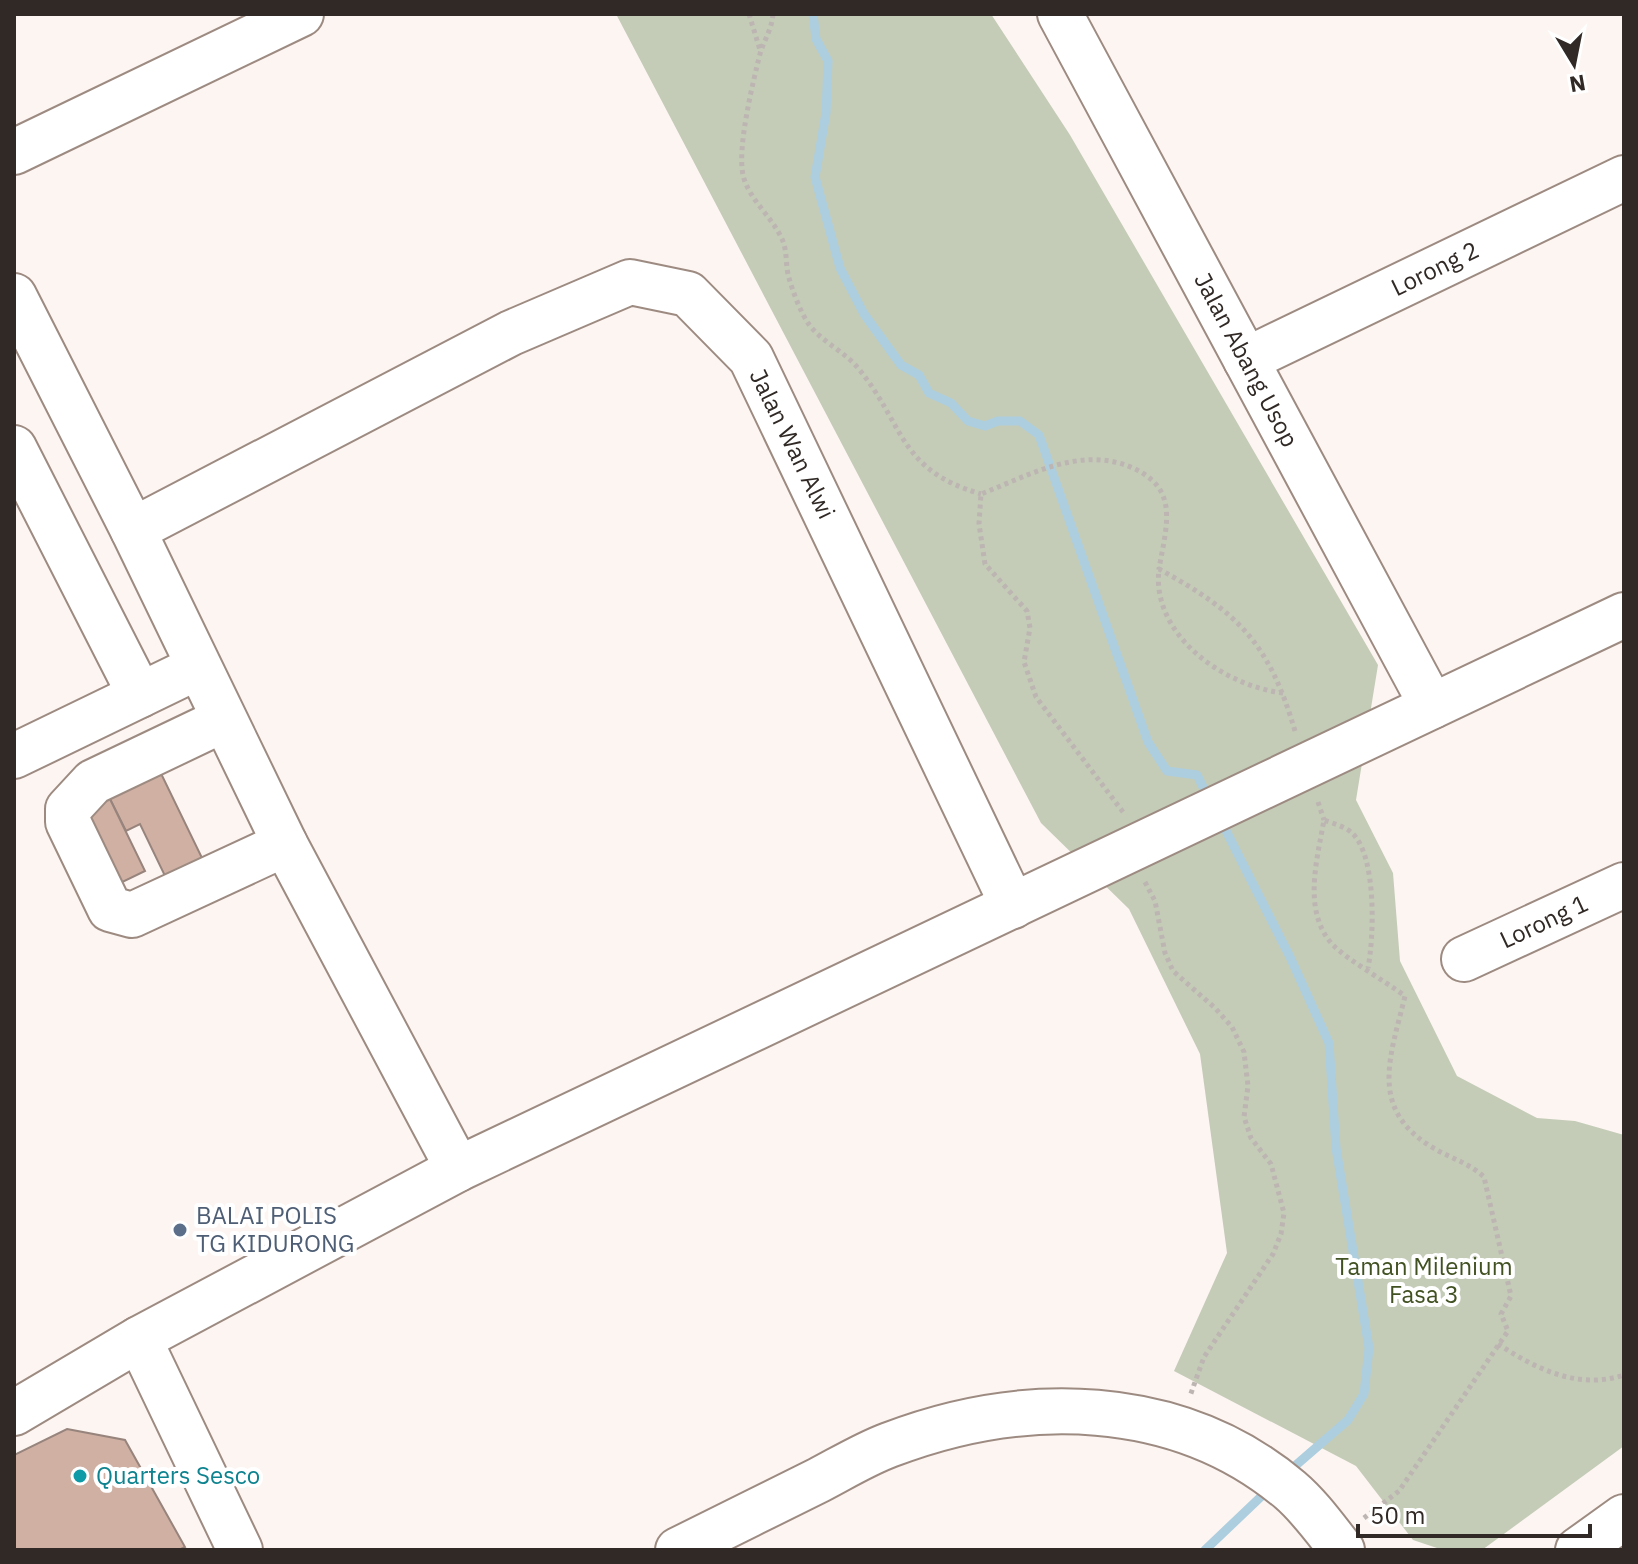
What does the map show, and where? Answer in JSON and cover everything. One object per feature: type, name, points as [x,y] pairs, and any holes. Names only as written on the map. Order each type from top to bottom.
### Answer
[{"type":"street","points":[[14,152],[301,14]]},
{"type":"street","name":"Jalan Abang Usop","points":[[1072,18],[1246,360],[1432,706]]},
{"type":"street","name":"Lorong 2","points":[[1246,360],[1624,178]]},
{"type":"street","name":"Jalan Wan Alwi","points":[[133,530],[537,321],[630,282],[688,294],[751,358],[1013,906]]},
{"type":"street","points":[[14,296],[25,344],[133,530],[285,844],[458,1169]]},
{"type":"street","points":[[14,448],[140,695]]},
{"type":"street","points":[[14,1413],[139,1339],[458,1169],[1624,615]]},
{"type":"street","points":[[14,756],[198,667]]},
{"type":"street","points":[[223,720],[93,782],[68,809],[68,822],[110,909],[132,915],[285,844]]},
{"type":"street","name":"Lorong 1","points":[[1464,959],[1624,885]]},
{"type":"street","points":[[139,1339],[230,1546]]},
{"type":"street","points":[[678,1550],[889,1445],[989,1415],[1057,1409],[1113,1414],[1179,1427],[1275,1480],[1338,1545]]},
{"type":"street","points":[[1578,1550],[1624,1517]]},
{"type":"path","points":[[749,14],[761,51]]},
{"type":"path","points":[[773,14],[772,29],[761,51],[743,173],[783,241],[788,277],[808,324],[847,354],[919,463],[956,487],[981,494],[1071,461],[1101,457],[1147,475],[1158,487],[1166,504],[1159,569],[1160,607],[1169,625],[1198,655],[1258,690],[1283,693]]},
{"type":"path","points":[[981,494],[979,524],[985,564],[993,576],[1019,597],[1027,611],[1027,678],[1036,697],[1123,812],[1118,827],[1155,901],[1165,953],[1173,971],[1232,1027],[1244,1052],[1248,1086],[1244,1117],[1251,1138],[1271,1164],[1284,1213],[1281,1234],[1273,1254],[1204,1357],[1179,1427]]},
{"type":"path","points":[[1159,569],[1206,594],[1246,629],[1265,654],[1283,693],[1324,820],[1314,905],[1321,928],[1334,946],[1405,996],[1388,1084],[1393,1109],[1406,1128],[1449,1157],[1470,1164],[1484,1177],[1489,1188],[1511,1296],[1501,1314],[1508,1331],[1399,1491],[1338,1545]]},
{"type":"path","points":[[1324,820],[1352,832],[1363,849],[1374,933],[1368,968]]},
{"type":"path","points":[[1498,1344],[1534,1368],[1574,1379],[1624,1375]]},
{"type":"green space","name":"Taman Milenium Fasa 3","points":[[616,14],[991,14],[1070,135],[1378,665],[1356,800],[1393,873],[1400,961],[1457,1076],[1537,1118],[1575,1121],[1624,1135],[1624,1446],[1482,1550],[1443,1550],[1413,1540],[1356,1466],[1174,1371],[1227,1253],[1200,1054],[1129,909],[1041,823]]},
{"type":"building","points":[[153,757],[203,860],[166,878],[140,824],[126,831],[108,795]]},
{"type":"building","points":[[108,795],[145,871],[108,889],[71,812]]},
{"type":"building","name":"Quarters Sesco","points":[[67,1429],[125,1440],[185,1547],[179,1550],[14,1550],[14,1455]]},
{"type":"waterway","points":[[813,14],[816,39],[828,61],[826,113],[815,177],[840,268],[864,314],[901,365],[919,375],[929,393],[951,403],[968,421],[985,426],[998,421],[1020,421],[1039,435],[1148,742],[1167,771],[1197,775],[1209,799]]},
{"type":"waterway","points":[[1220,819],[1290,957],[1329,1043],[1336,1148],[1369,1348],[1364,1394],[1348,1420],[1288,1472]]},
{"type":"waterway","points":[[1205,1550],[1268,1490]]},
{"type":"place","name":"BALAI POLIS TG KIDURONG","points":[[180,1230]]},
{"type":"place","name":"Quarters Sesco","points":[[80,1476]]}]
